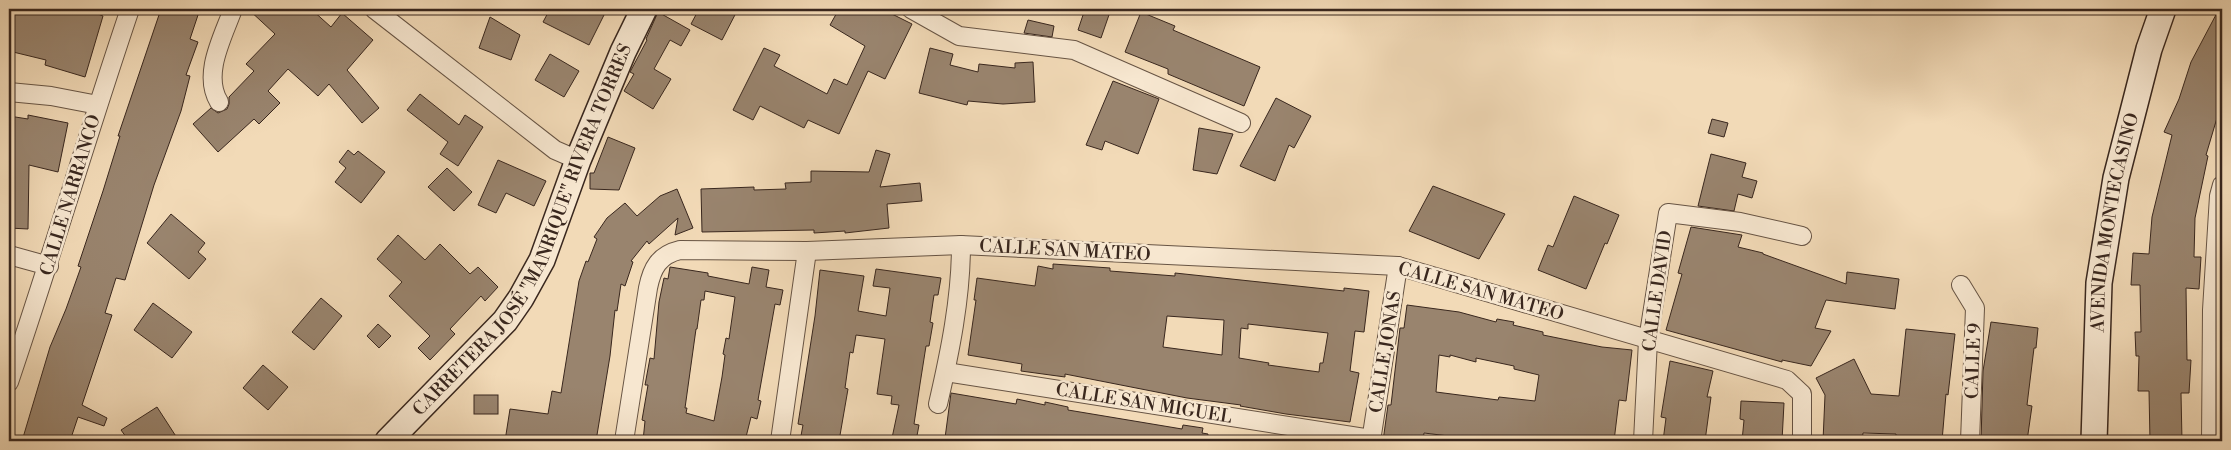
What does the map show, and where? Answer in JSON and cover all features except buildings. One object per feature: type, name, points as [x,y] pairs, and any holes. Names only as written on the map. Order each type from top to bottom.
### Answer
[{"type":"street","name":"CALLE NARRANCO","points":[[9,382],[49,266],[98,105],[130,9]]},
{"type":"street","points":[[219,102],[214,94],[212,74],[234,9]]},
{"type":"street","points":[[374,9],[554,150],[578,160]]},
{"type":"street","name":"CARRETERA JOSÉ \"MANRIQUE\" RIVERA TORRES","points":[[388,441],[505,321],[521,298],[542,260],[578,160],[622,52],[644,9]]},
{"type":"street","points":[[911,9],[960,36],[1074,50],[1241,123]]},
{"type":"street","name":"AVENIDA MONTECASINO","points":[[2094,441],[2099,283],[2116,178],[2149,49],[2163,9]]},
{"type":"street","points":[[9,92],[51,96],[98,105]]},
{"type":"street","points":[[2211,441],[2220,196],[2222,185]]},
{"type":"street","name":"CALLE DAVID","points":[[1643,441],[1648,340],[1668,213],[1740,222],[1802,236]]},
{"type":"street","points":[[938,404],[946,372],[961,273],[960,245]]},
{"type":"street","name":"CALLE SAN MATEO","points":[[624,441],[650,276],[657,262],[664,256],[680,250],[807,251],[960,245],[1398,266],[1788,380],[1802,394],[1802,441]]},
{"type":"street","points":[[780,441],[807,251]]},
{"type":"street","points":[[9,255],[49,266]]},
{"type":"street","name":"CALLE JONAS","points":[[1371,440],[1398,266]]},
{"type":"street","name":"CALLE 9","points":[[1961,285],[1975,308],[1970,441]]},
{"type":"street","name":"CALLE SAN MIGUEL","points":[[946,372],[1371,440]]}]
